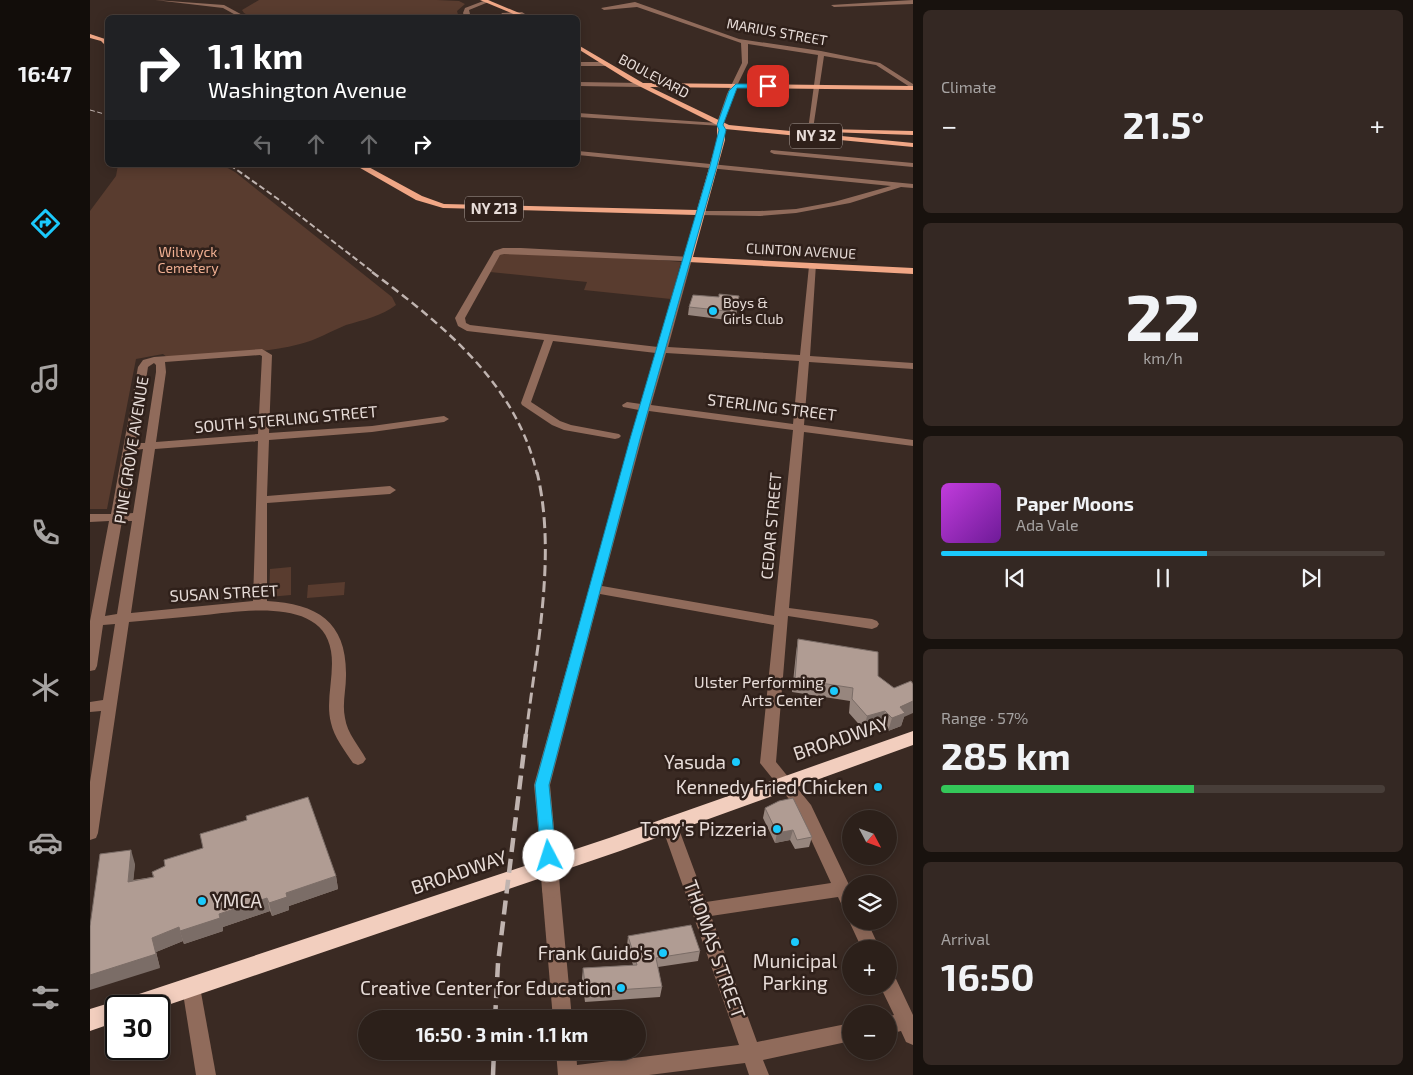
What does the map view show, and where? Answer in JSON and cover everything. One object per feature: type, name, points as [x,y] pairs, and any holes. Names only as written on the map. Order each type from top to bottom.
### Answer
[{"type":"highway","name":"BROADWAY","points":[[167,995],[594,851],[913,738]]},
{"type":"highway","points":[[90,1020],[105,1015]]},
{"type":"main road","points":[[485,1],[522,14]]},
{"type":"main road","points":[[90,36],[105,42]]},
{"type":"main road","name":"BOULEVARD","points":[[580,48],[640,85],[720,125]]},
{"type":"main road","points":[[640,85],[913,87]]},
{"type":"main road","points":[[688,259],[722,130],[720,125]]},
{"type":"main road","name":"NY 32","points":[[720,125],[913,133]]},
{"type":"main road","name":"NY 32","points":[[720,125],[737,129],[913,145]]},
{"type":"main road","name":"NY 213","points":[[363,167],[418,198],[443,206],[700,213]]},
{"type":"main road","name":"CLINTON AVENUE","points":[[688,259],[913,271]]},
{"type":"street","points":[[158,0],[224,8],[239,15]]},
{"type":"street","points":[[467,15],[468,9],[485,1]]},
{"type":"street","points":[[604,8],[648,2],[659,13]]},
{"type":"street","points":[[834,5],[913,2]]},
{"type":"street","name":"MARIUS STREET","points":[[636,4],[744,42],[870,62],[898,76],[913,87]]},
{"type":"street","points":[[502,15],[522,14]]},
{"type":"street","points":[[580,115],[720,125],[745,61],[747,50],[744,42]]},
{"type":"street","points":[[810,129],[821,53]]},
{"type":"street","points":[[580,64],[606,64]]},
{"type":"street","points":[[898,76],[913,75]]},
{"type":"street","points":[[580,84],[640,85]]},
{"type":"street","points":[[774,152],[913,166]]},
{"type":"street","points":[[580,153],[913,186]]},
{"type":"street","points":[[700,213],[760,214],[796,211],[838,204],[903,185]]},
{"type":"street","points":[[562,1010],[542,785],[594,589],[661,350],[688,259],[501,251],[497,253],[460,318],[461,324],[467,328],[661,350],[913,366]]},
{"type":"street","name":"CEDAR STREET","points":[[813,266],[768,763],[802,805],[842,888]]},
{"type":"street","points":[[550,337],[525,398],[526,403],[556,423],[568,428],[615,436]]},
{"type":"street","points":[[154,360],[266,353],[260,605]]},
{"type":"street","name":"PINE GROVE AVENUE","points":[[90,666],[96,621],[130,448],[143,367],[147,362],[154,360],[162,365],[111,704],[90,828]]},
{"type":"street","name":"STERLING STREET","points":[[627,405],[913,443]]},
{"type":"street","name":"SOUTH STERLING STREET","points":[[130,448],[263,436],[372,429],[444,418]]},
{"type":"street","points":[[261,500],[390,490]]},
{"type":"street","points":[[90,518],[139,517]]},
{"type":"street","points":[[594,589],[781,616],[872,624]]},
{"type":"street","name":"SUSAN STREET","points":[[96,621],[260,605],[280,605],[301,610],[318,618],[331,632],[337,647],[339,680],[336,702],[339,725],[358,759]]},
{"type":"street","points":[[90,708],[111,704]]},
{"type":"street","name":"THOMAS STREET","points":[[669,824],[702,910],[759,1075]]},
{"type":"street","points":[[702,910],[842,888]]},
{"type":"street","points":[[191,987],[206,1075]]},
{"type":"street","points":[[892,995],[903,1027]]},
{"type":"street","points":[[567,1060],[569,1075],[752,1053],[842,1034]]},
{"type":"green space","points":[[259,0],[437,0],[459,1],[465,4],[457,11],[458,15],[248,15],[242,10]]},
{"type":"green space","name":"Wiltwyck Cemetery","points":[[118,167],[226,167],[235,172],[392,297],[396,305],[379,315],[346,325],[312,340],[284,348],[167,357],[163,354],[136,359],[107,509],[90,509],[90,211],[116,176]]},
{"type":"green space","points":[[505,253],[681,262],[671,299],[584,290],[587,282],[490,272],[500,255]]},
{"type":"green space","points":[[291,567],[291,595],[269,597],[270,569]]},
{"type":"green space","points":[[345,582],[344,595],[307,598],[308,585]]},
{"type":"building","points":[[719,294],[739,296],[736,312],[689,307],[693,295],[719,297]]},
{"type":"building","name":"Ulster Performing Arts Center","points":[[798,639],[878,652],[878,676],[894,688],[911,681],[913,684],[913,701],[900,707],[905,713],[892,718],[885,711],[867,716],[852,699],[853,688],[795,679]]},
{"type":"building","name":"YMCA","points":[[308,797],[336,876],[286,893],[287,897],[269,903],[267,898],[219,914],[220,918],[180,931],[179,927],[152,938],[156,954],[90,975],[90,926],[100,854],[131,850],[128,882],[154,877],[152,872],[165,866],[164,860],[203,848],[200,834],[247,820],[246,816]]},
{"type":"building","points":[[793,798],[812,837],[797,840],[793,830],[777,833],[765,808],[779,801]]},
{"type":"building","points":[[691,925],[700,951],[656,958],[662,987],[586,992],[583,968],[637,965],[628,936]]},
{"type":"railway","points":[[90,110],[105,114]]},
{"type":"railway","points":[[233,167],[278,199],[374,273]]},
{"type":"railway","points":[[372,272],[450,335],[494,384],[512,412],[527,441],[537,474]]},
{"type":"railway","points":[[526,735],[543,603],[545,570],[543,504],[537,472]]},
{"type":"railway","points":[[495,1010],[498,963],[526,734]]},
{"type":"railway","points":[[493,1075],[494,1060]]},
{"type":"place","name":"Boys & Girls Club","points":[[713,311]]},
{"type":"place","name":"Ulster Performing Arts Center","points":[[834,691]]},
{"type":"place","name":"Yasuda","points":[[736,762]]},
{"type":"place","name":"Kennedy Fried Chicken","points":[[878,787]]},
{"type":"place","name":"Tony's Pizzeria","points":[[777,829]]},
{"type":"place","name":"YMCA","points":[[202,901]]},
{"type":"place","name":"Municipal Parking","points":[[795,942]]},
{"type":"place","name":"Frank Guido's","points":[[663,953]]},
{"type":"place","name":"Creative Center for Education","points":[[621,988]]},
{"type":"route","points":[[549,856],[542,785],[635,439],[688,259],[722,130],[720,125],[732,91],[736,86],[768,86]]}]
